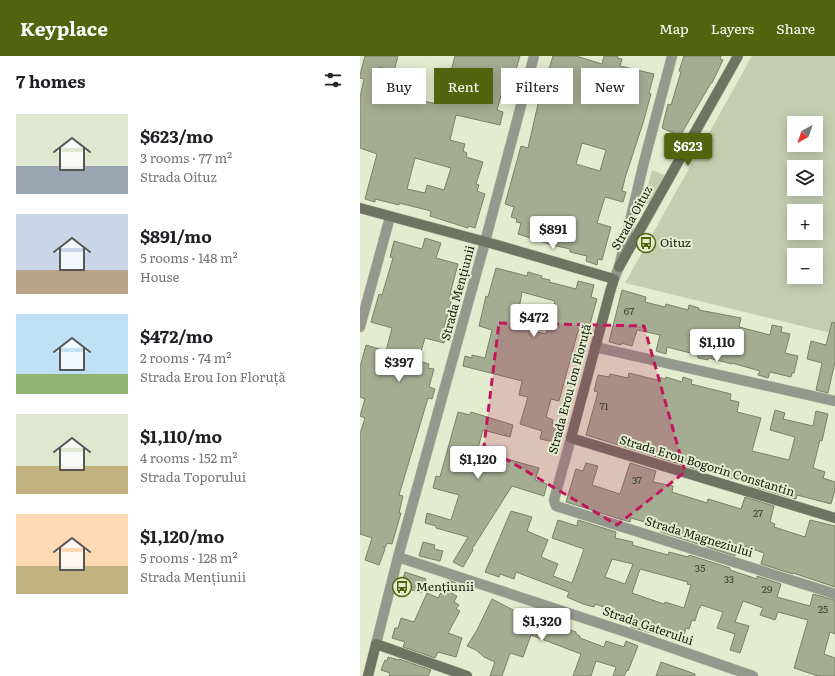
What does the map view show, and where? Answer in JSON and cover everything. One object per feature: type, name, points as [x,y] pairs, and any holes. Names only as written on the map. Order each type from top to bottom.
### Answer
[{"type":"street","name":"Strada Mențiunii","points":[[368,676],[398,557],[485,242],[534,56]]},
{"type":"street","points":[[360,208],[614,279],[619,267],[644,162],[672,56]]},
{"type":"street","name":"Strada Oituz","points":[[619,267],[738,56]]},
{"type":"street","points":[[360,327],[390,217]]},
{"type":"street","name":"Strada Erou Ion Floruță","points":[[555,505],[554,500],[614,279]]},
{"type":"street","points":[[595,346],[835,401]]},
{"type":"street","name":"Strada Erou Bogorin Constantin","points":[[571,438],[835,518]]},
{"type":"street","name":"Strada Magneziului","points":[[555,505],[835,594]]},
{"type":"street","name":"Strada Gaterului","points":[[398,557],[618,629],[753,676]]},
{"type":"street","points":[[376,644],[467,676]]},
{"type":"highlighted area","points":[[499,323],[644,326],[685,472],[617,525],[484,446]]},
{"type":"green space","points":[[752,56],[835,56],[835,334],[625,283]]},
{"type":"green space","points":[[652,170],[665,175],[647,204],[644,203]]},
{"type":"building","points":[[365,56],[398,56],[395,68],[372,68],[372,104],[426,104],[426,102],[434,104],[493,104],[493,68],[452,68],[455,56],[520,56],[516,68],[501,68],[501,96],[497,110],[503,112],[500,125],[456,115],[450,140],[465,144],[463,151],[467,153],[466,157],[483,162],[476,184],[479,185],[477,191],[485,194],[475,228],[469,226],[468,228],[430,216],[431,211],[399,203],[399,205],[375,199],[375,202],[365,199],[377,154],[360,148],[360,97],[364,79],[360,78]],"holes":[[[415,158],[451,168],[444,190],[427,185],[425,193],[407,189]]]},
{"type":"building","points":[[553,56],[576,56],[602,64],[604,56],[618,56],[617,58],[622,59],[620,66],[628,68],[581,68],[581,104],[639,104],[639,70],[654,74],[649,93],[651,94],[643,123],[625,178],[622,191],[626,192],[623,202],[605,197],[597,223],[611,227],[602,260],[598,259],[597,265],[586,261],[587,256],[570,252],[570,249],[518,234],[521,223],[516,222],[517,219],[511,217],[514,207],[505,204],[521,146],[528,148],[538,104],[573,104],[573,68],[549,68]],"holes":[[[582,143],[606,150],[600,171],[576,164]]]},
{"type":"building","points":[[684,56],[721,56],[720,59],[723,60],[712,83],[680,136],[662,128],[668,104],[671,105],[681,72],[679,71]]},
{"type":"building","points":[[425,238],[441,243],[436,258],[458,264],[450,294],[453,295],[443,332],[447,333],[444,343],[425,338],[418,361],[429,364],[428,368],[434,369],[429,387],[435,389],[432,399],[428,398],[399,495],[403,496],[399,513],[401,513],[392,544],[387,543],[385,548],[383,547],[385,549],[379,565],[365,560],[372,538],[360,534],[360,434],[365,418],[360,416],[365,399],[360,397],[360,367],[366,345],[386,351],[392,328],[371,322],[379,294],[382,295],[393,258],[390,257],[394,241],[422,249]]},
{"type":"building","points":[[496,268],[527,276],[528,272],[542,276],[541,278],[550,280],[549,282],[576,289],[578,281],[594,285],[591,297],[597,299],[588,334],[578,331],[559,401],[551,399],[546,417],[553,420],[552,423],[560,425],[555,442],[540,439],[542,431],[520,424],[528,397],[519,395],[522,381],[463,366],[465,356],[472,358],[472,355],[485,358],[492,330],[479,326],[486,296],[488,297]],"holes":[[[522,292],[555,301],[546,334],[522,328],[525,316],[518,314]]]},
{"type":"building","points":[[622,290],[646,297],[645,302],[665,307],[666,304],[688,310],[689,305],[699,308],[699,310],[741,318],[739,327],[770,335],[772,325],[782,327],[781,332],[790,334],[785,353],[798,356],[794,373],[792,373],[791,377],[770,372],[768,378],[758,375],[760,371],[709,358],[708,360],[698,358],[698,355],[667,347],[666,354],[656,351],[660,335],[637,330],[632,346],[609,342]]},
{"type":"building","points":[[832,322],[835,323],[835,362],[828,393],[816,390],[822,363],[807,359],[811,341],[826,345]]},
{"type":"building","points":[[629,373],[657,380],[658,377],[665,379],[666,377],[682,382],[683,377],[692,380],[691,384],[731,394],[730,400],[739,402],[737,412],[761,418],[752,451],[789,460],[795,437],[770,430],[775,410],[785,413],[783,419],[813,426],[816,411],[828,414],[822,441],[820,440],[813,468],[825,472],[823,478],[835,482],[835,490],[831,504],[797,495],[796,499],[778,494],[749,485],[749,483],[727,477],[728,472],[700,465],[699,470],[586,435],[598,392],[594,391],[598,375],[609,377],[610,374],[628,378]]},
{"type":"building","points":[[458,412],[470,415],[471,412],[513,425],[510,437],[483,430],[478,448],[490,452],[489,454],[539,468],[535,480],[547,484],[544,496],[512,486],[472,549],[473,550],[463,567],[453,562],[468,537],[436,528],[436,526],[425,523],[427,513],[451,520],[459,495],[433,488],[436,476],[440,477]]},
{"type":"building","points":[[586,463],[598,466],[592,485],[620,494],[630,463],[656,471],[653,482],[673,486],[672,492],[707,503],[708,499],[741,509],[745,497],[774,506],[770,522],[775,524],[774,527],[805,537],[810,520],[835,526],[835,587],[761,564],[764,553],[743,546],[741,550],[737,548],[735,556],[661,532],[662,527],[631,518],[630,522],[566,502],[576,469],[583,471]]},
{"type":"building","points":[[511,511],[532,517],[527,531],[548,540],[541,557],[558,564],[553,576],[572,583],[584,549],[552,538],[558,520],[577,526],[578,520],[616,532],[615,538],[633,542],[632,545],[668,555],[669,552],[688,557],[689,555],[730,568],[730,570],[757,579],[757,576],[781,584],[777,597],[810,606],[813,594],[835,600],[835,634],[830,632],[824,654],[835,658],[835,676],[818,676],[794,668],[808,620],[778,612],[775,620],[760,615],[763,608],[743,601],[735,622],[749,626],[740,653],[730,650],[735,634],[717,628],[723,612],[701,605],[695,621],[692,620],[689,629],[686,628],[682,642],[631,627],[632,625],[613,618],[615,611],[595,604],[594,607],[583,604],[567,597],[569,592],[516,572],[514,579],[500,574],[499,577],[485,572]],"holes":[[[612,559],[633,564],[625,584],[605,577]],[[640,569],[688,582],[687,584],[691,585],[684,608],[665,602],[664,604],[632,593]]]},
{"type":"building","points":[[423,542],[435,545],[434,549],[443,551],[440,561],[419,556]]},
{"type":"building","points":[[405,572],[426,579],[421,593],[401,586]]},
{"type":"building","points":[[448,580],[456,583],[451,593],[457,596],[454,602],[459,605],[456,609],[460,611],[448,633],[462,638],[456,657],[438,652],[435,658],[403,647],[405,642],[392,638],[395,628],[398,628],[401,618],[414,622],[427,593],[438,598]]},
{"type":"building","points":[[492,599],[517,612],[515,617],[546,628],[549,619],[562,625],[561,627],[576,632],[580,638],[604,647],[606,641],[624,647],[626,641],[638,646],[628,671],[627,670],[624,676],[613,676],[616,667],[596,661],[591,676],[573,676],[581,654],[531,635],[523,657],[510,653],[502,676],[490,676],[495,662],[467,646],[477,630]]},
{"type":"building","points":[[388,657],[399,659],[431,670],[428,676],[389,676],[390,673],[381,670],[385,660],[387,661]]},
{"type":"building","points":[[661,662],[695,674],[695,676],[656,676]]},
{"type":"place","name":"Oituz","points":[[646,243]]},
{"type":"place","name":"Mențiunii","points":[[402,587]]}]
